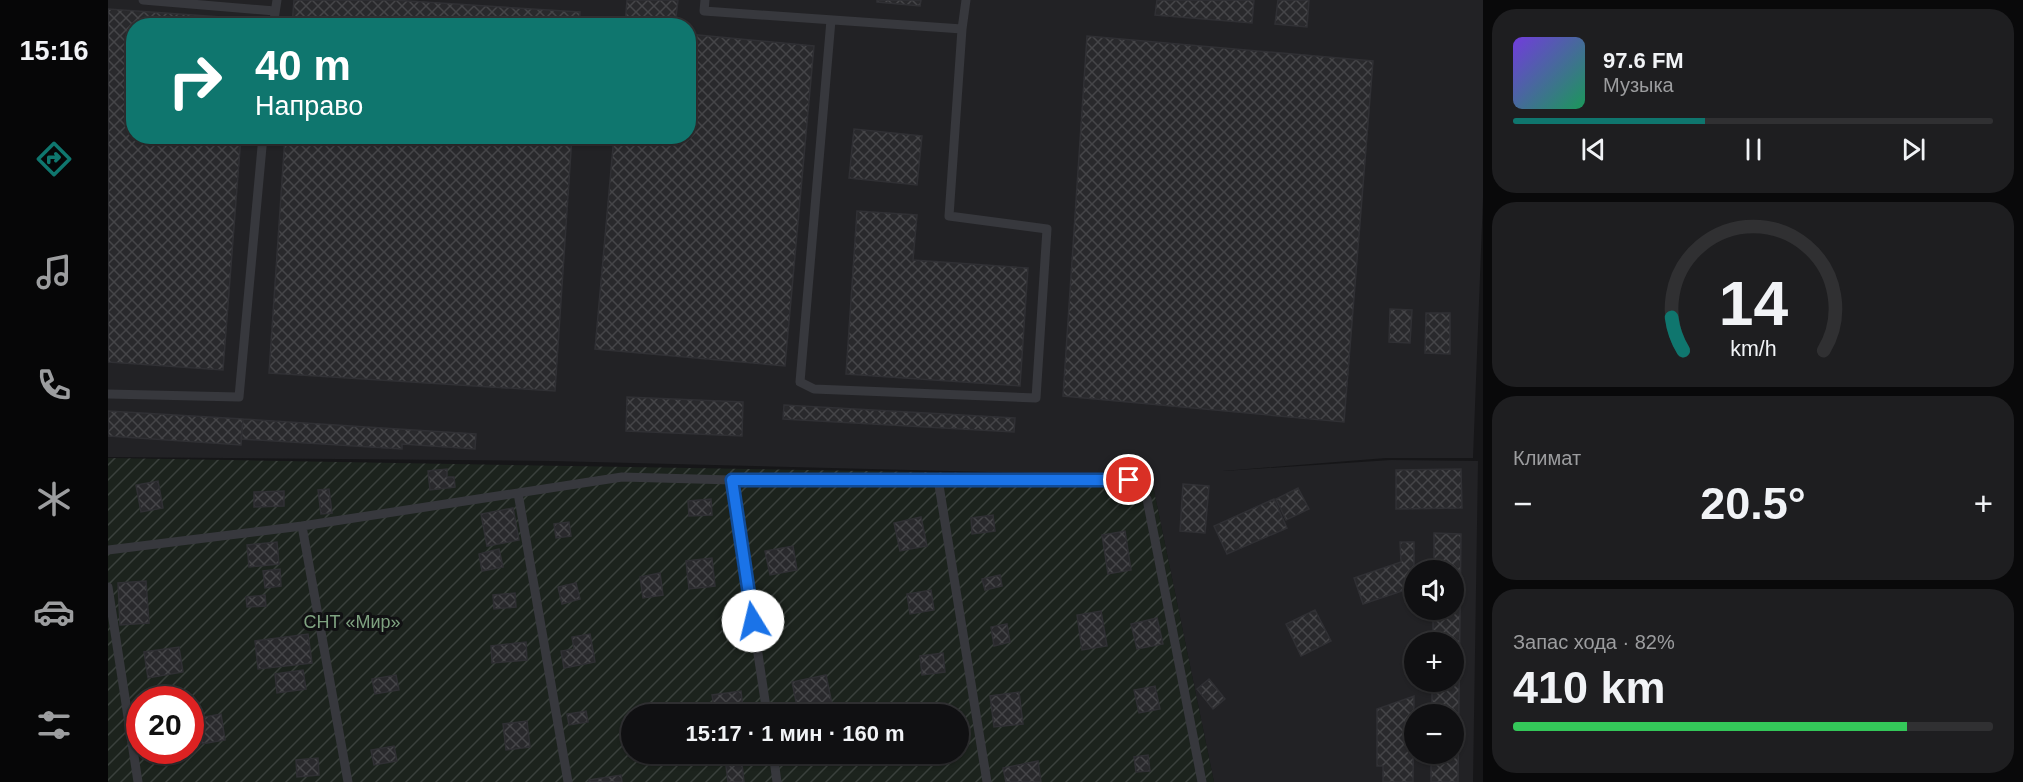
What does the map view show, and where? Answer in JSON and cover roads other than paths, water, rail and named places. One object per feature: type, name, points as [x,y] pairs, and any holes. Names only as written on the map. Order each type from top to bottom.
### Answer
[{"type":"lane","points":[[143,0],[275,11]]},
{"type":"lane","points":[[274,18],[277,0]]},
{"type":"lane","points":[[705,0],[704,11],[962,30]]},
{"type":"lane","points":[[831,20],[800,382],[814,389],[1036,398],[1047,230],[949,216],[966,0]]},
{"type":"lane","points":[[108,394],[239,398],[262,144]]},
{"type":"lane","points":[[108,550],[302,526],[622,477],[732,480],[1129,480],[1147,499],[1203,782]]},
{"type":"lane","points":[[938,479],[987,782]]},
{"type":"lane","points":[[732,480],[766,704]]},
{"type":"lane","points":[[518,493],[568,782]]},
{"type":"lane","points":[[302,526],[348,782]]},
{"type":"lane","points":[[108,587],[138,782]]},
{"type":"lane","points":[[775,764],[777,782]]},
{"type":"park label","name":"СНТ «Мир»","points":[[352,622]]}]
